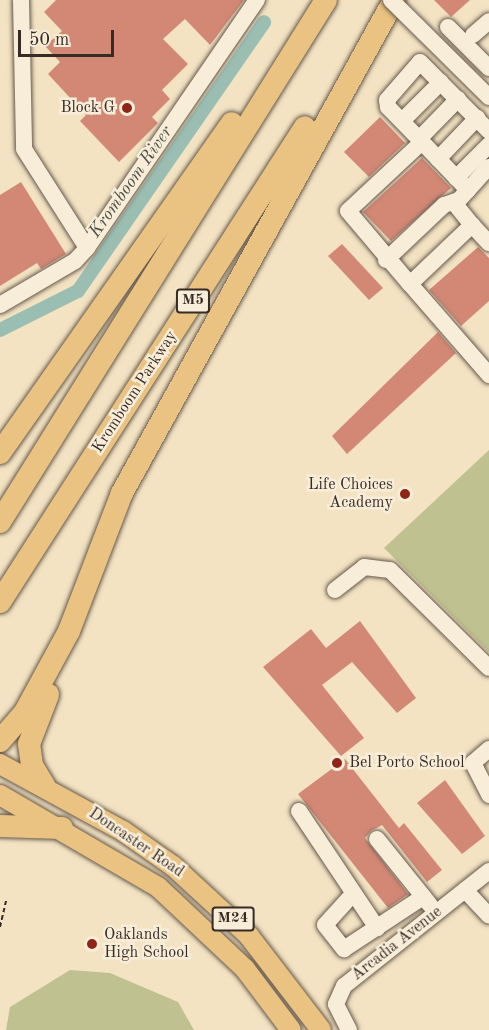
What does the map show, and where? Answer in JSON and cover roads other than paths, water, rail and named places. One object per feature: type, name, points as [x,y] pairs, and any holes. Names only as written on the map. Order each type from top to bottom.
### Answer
[{"type":"highway","points":[[0,453],[267,72],[325,0]]},
{"type":"highway","name":"M5","points":[[0,522],[325,0]]},
{"type":"highway","points":[[45,788],[32,765],[29,744],[122,493],[391,0]]},
{"type":"highway","name":"Kromboom Parkway","points":[[0,602],[391,0]]},
{"type":"highway","points":[[0,741],[25,712],[69,631]]},
{"type":"highway","points":[[0,826],[62,828]]},
{"type":"main road","name":"Doncaster Road","points":[[0,764],[131,836],[228,914],[321,1030]]},
{"type":"main road","name":"Doncaster Road","points":[[0,795],[62,828],[158,887],[210,930],[264,991],[291,1030]]},
{"type":"street","points":[[17,0],[24,149],[87,248]]},
{"type":"street","points":[[0,304],[75,261],[87,248],[257,0]]},
{"type":"street","points":[[391,0],[489,97]]},
{"type":"street","points":[[473,35],[489,21]]},
{"type":"street","points":[[448,27],[489,68]]},
{"type":"street","points":[[438,159],[483,124],[441,82],[415,63],[386,102],[438,159],[460,190],[472,225],[489,243]]},
{"type":"street","points":[[402,121],[441,82]]},
{"type":"street","points":[[458,99],[421,141],[348,211],[386,260],[410,284],[489,375]]},
{"type":"street","points":[[460,190],[489,144]]},
{"type":"street","points":[[386,260],[460,190],[489,167]]},
{"type":"street","points":[[410,284],[472,225]]},
{"type":"street","points":[[336,590],[364,567],[390,570],[489,668]]},
{"type":"street","points":[[489,749],[473,763],[489,795]]},
{"type":"street","points":[[299,811],[352,895],[377,928]]},
{"type":"street","points":[[377,839],[436,913]]},
{"type":"street","name":"Arcadia Avenue","points":[[349,1030],[337,1008],[340,991],[489,871]]},
{"type":"street","points":[[465,890],[489,916]]},
{"type":"street","points":[[352,895],[327,919],[328,934],[344,949],[423,897]]},
{"type":"waterway","name":"Kromboom River","points":[[0,330],[78,291],[264,22]]},
{"type":"place","name":"Block G","points":[[127,108]]},
{"type":"place","name":"Life Choices Academy","points":[[405,494]]},
{"type":"place","name":"Bel Porto School","points":[[337,763]]},
{"type":"place","name":"Oaklands High School","points":[[92,944]]}]
